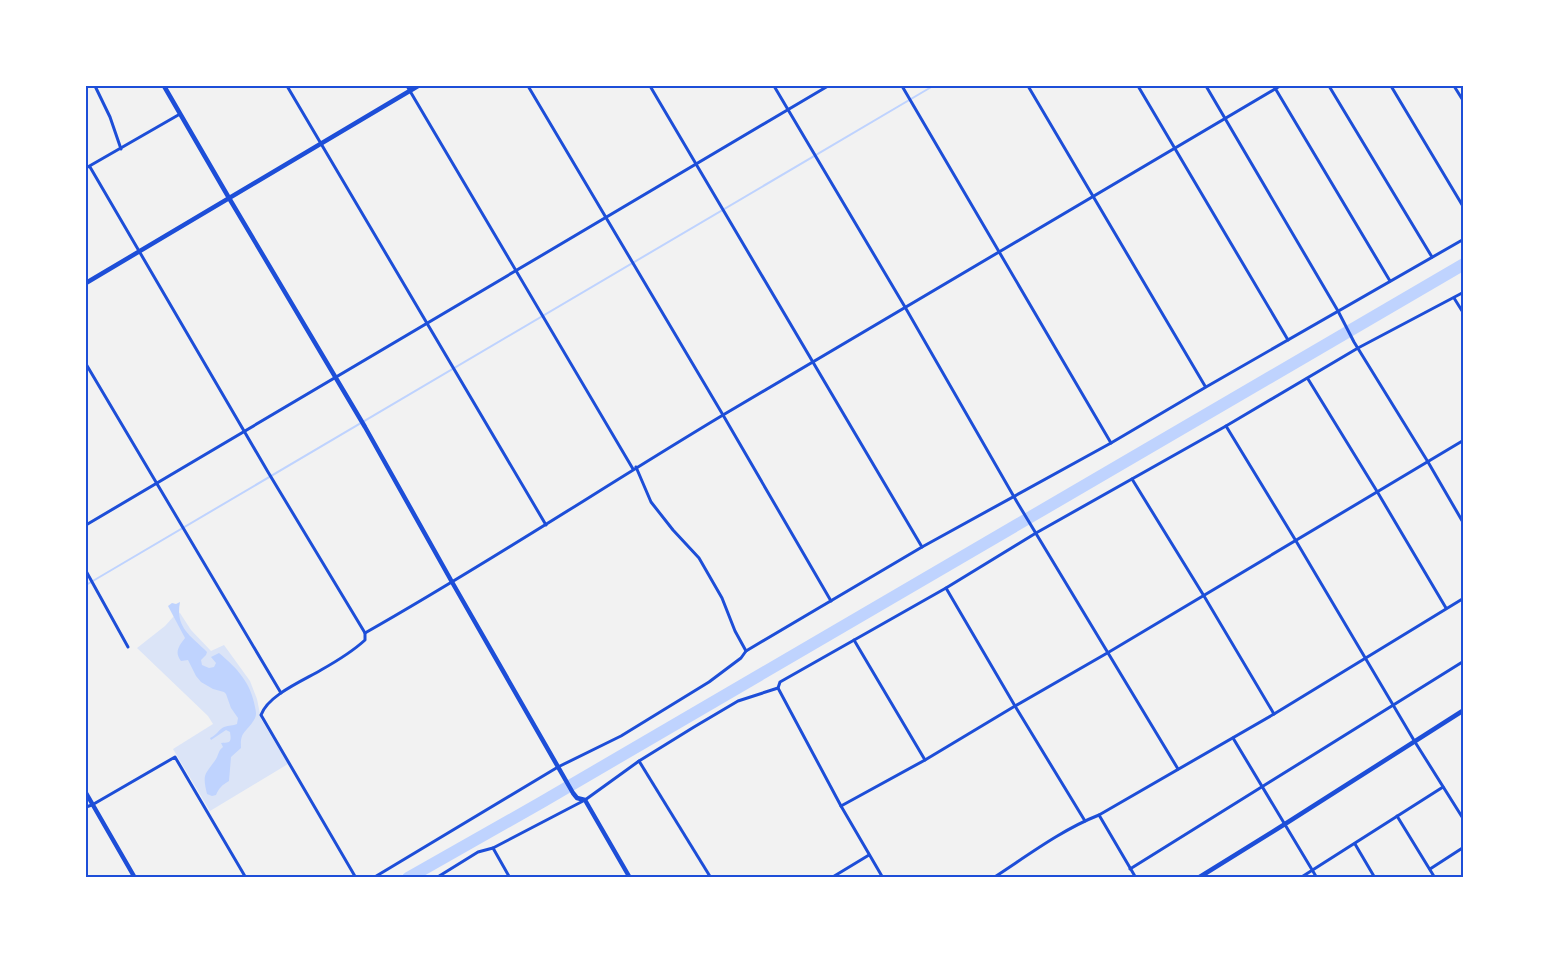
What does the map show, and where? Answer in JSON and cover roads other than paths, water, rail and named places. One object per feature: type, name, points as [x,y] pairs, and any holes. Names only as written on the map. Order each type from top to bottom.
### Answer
[{"type":"street","points":[[95,86],[110,117],[121,149]]},
{"type":"street","points":[[164,86],[360,418],[562,775],[577,798],[585,800],[630,878]]},
{"type":"street","points":[[287,86],[546,525]]},
{"type":"street","points":[[86,283],[321,144],[409,88],[418,86]]},
{"type":"street","points":[[528,86],[831,601]]},
{"type":"street","points":[[650,86],[922,548]]},
{"type":"street","points":[[774,86],[1014,497],[1178,769]]},
{"type":"street","points":[[86,525],[828,86]]},
{"type":"street","points":[[902,86],[1112,443]]},
{"type":"street","points":[[1028,86],[1206,387]]},
{"type":"street","points":[[1138,86],[1288,340]]},
{"type":"street","points":[[1206,86],[1354,342],[1464,524]]},
{"type":"street","points":[[1329,86],[1432,257]]},
{"type":"street","points":[[1391,86],[1464,208]]},
{"type":"street","points":[[1454,86],[1464,102]]},
{"type":"street","points":[[365,633],[546,525],[723,415],[1278,87],[1390,281]]},
{"type":"street","points":[[409,88],[635,468],[651,502],[699,558],[722,598],[746,651]]},
{"type":"street","points":[[181,114],[88,167],[365,633],[365,640],[354,650],[281,693],[263,710],[258,720]]},
{"type":"street","points":[[373,878],[558,767],[621,736],[709,681],[741,658],[746,651],[831,601],[1112,443],[1464,239]]},
{"type":"street","points":[[436,878],[478,852],[494,848],[585,800],[639,761],[694,726],[738,702],[777,688],[780,682],[946,588],[1036,533],[1226,426],[1358,348],[1464,292]]},
{"type":"street","points":[[1454,298],[1464,314]]},
{"type":"street","points":[[86,364],[281,693]]},
{"type":"street","points":[[1308,378],[1446,609]]},
{"type":"street","points":[[1226,426],[1414,742],[1464,820]]},
{"type":"street","points":[[841,806],[925,760],[1464,441]]},
{"type":"street","points":[[1132,479],[1274,714]]},
{"type":"street","points":[[86,571],[128,647]]},
{"type":"street","points":[[946,588],[1014,706],[1085,821]]},
{"type":"street","points":[[993,878],[1053,839],[1274,714],[1464,598]]},
{"type":"street","points":[[854,640],[925,760]]},
{"type":"street","points":[[1130,869],[1464,661]]},
{"type":"street","points":[[777,688],[883,878]]},
{"type":"street","points":[[1197,878],[1462,711],[1464,718]]},
{"type":"street","points":[[261,715],[356,878]]},
{"type":"street","points":[[1233,738],[1317,878]]},
{"type":"street","points":[[86,807],[175,756],[246,878]]},
{"type":"street","points":[[639,761],[711,878]]},
{"type":"street","points":[[1300,878],[1443,787]]},
{"type":"street","points":[[86,793],[135,878]]},
{"type":"street","points":[[1098,815],[1136,878]]},
{"type":"street","points":[[1397,816],[1435,878]]},
{"type":"street","points":[[1355,844],[1375,878]]},
{"type":"street","points":[[1430,869],[1464,847]]},
{"type":"street","points":[[494,848],[510,878]]},
{"type":"street","points":[[831,878],[869,855]]},
{"type":"water","points":[[180,602],[182,625],[207,652],[201,660],[202,665],[209,668],[214,667],[216,663],[211,657],[219,653],[232,664],[247,683],[256,710],[254,720],[243,735],[241,748],[231,757],[229,781],[216,795],[212,796],[207,794],[205,782],[207,772],[223,747],[221,743],[231,739],[230,732],[226,730],[211,740],[210,738],[224,727],[237,724],[238,718],[226,694],[201,682],[188,660],[181,661],[179,658],[178,649],[185,638],[168,606]]},
{"type":"waterway","points":[[86,585],[933,86]]},
{"type":"waterway","points":[[408,878],[1464,264]]}]
